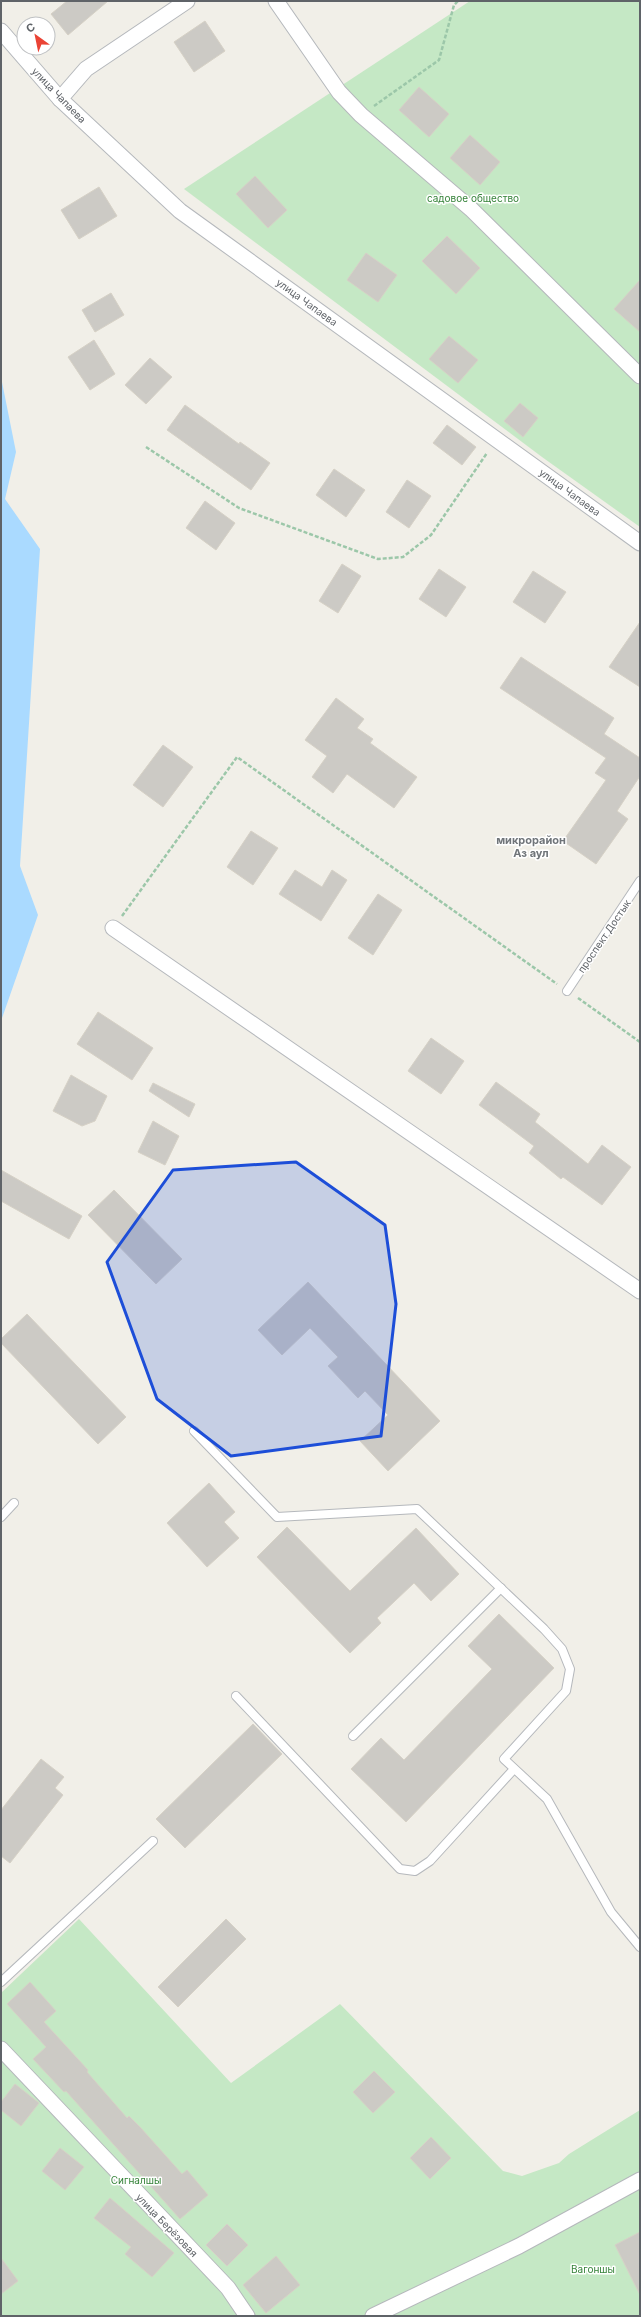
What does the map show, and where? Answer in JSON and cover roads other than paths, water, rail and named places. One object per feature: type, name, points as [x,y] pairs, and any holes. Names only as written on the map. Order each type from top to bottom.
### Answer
[{"type":"street","points":[[60,99],[86,69],[187,1]]},
{"type":"street","points":[[276,1],[339,92],[360,115],[471,209],[640,376]]},
{"type":"street","name":"улица Чапаева","points":[[1,31],[60,99],[180,211],[640,543]]},
{"type":"street","points":[[113,928],[640,1291]]},
{"type":"street","name":"улица Берёзовая","points":[[1,2049],[228,2288],[247,2316]]},
{"type":"street","points":[[373,2316],[519,2246],[640,2180]]},
{"type":"lane","name":"проспект Достык","points":[[567,991],[640,881]]},
{"type":"lane","points":[[194,1431],[277,1517],[417,1509],[501,1588],[562,1650],[570,1669],[566,1691],[504,1759],[547,1800],[611,1912],[640,1948]]},
{"type":"lane","points":[[1,1517],[14,1503]]},
{"type":"lane","points":[[353,1736],[501,1588]]},
{"type":"lane","points":[[236,1696],[400,1869],[415,1871],[430,1861],[514,1769]]},
{"type":"lane","points":[[1,1982],[153,1840]]},
{"type":"water","points":[[1,377],[16,452],[5,499],[40,549],[20,866],[38,915],[1,1021]]},
{"type":"district","name":"микрорайон Аз аул","points":[[531,846]]},
{"type":"park label","name":"садовое общество","points":[[473,198]]},
{"type":"park label","name":"Сигналшы","points":[[136,2180]]},
{"type":"park label","name":"Вагоншы","points":[[593,2269]]}]
